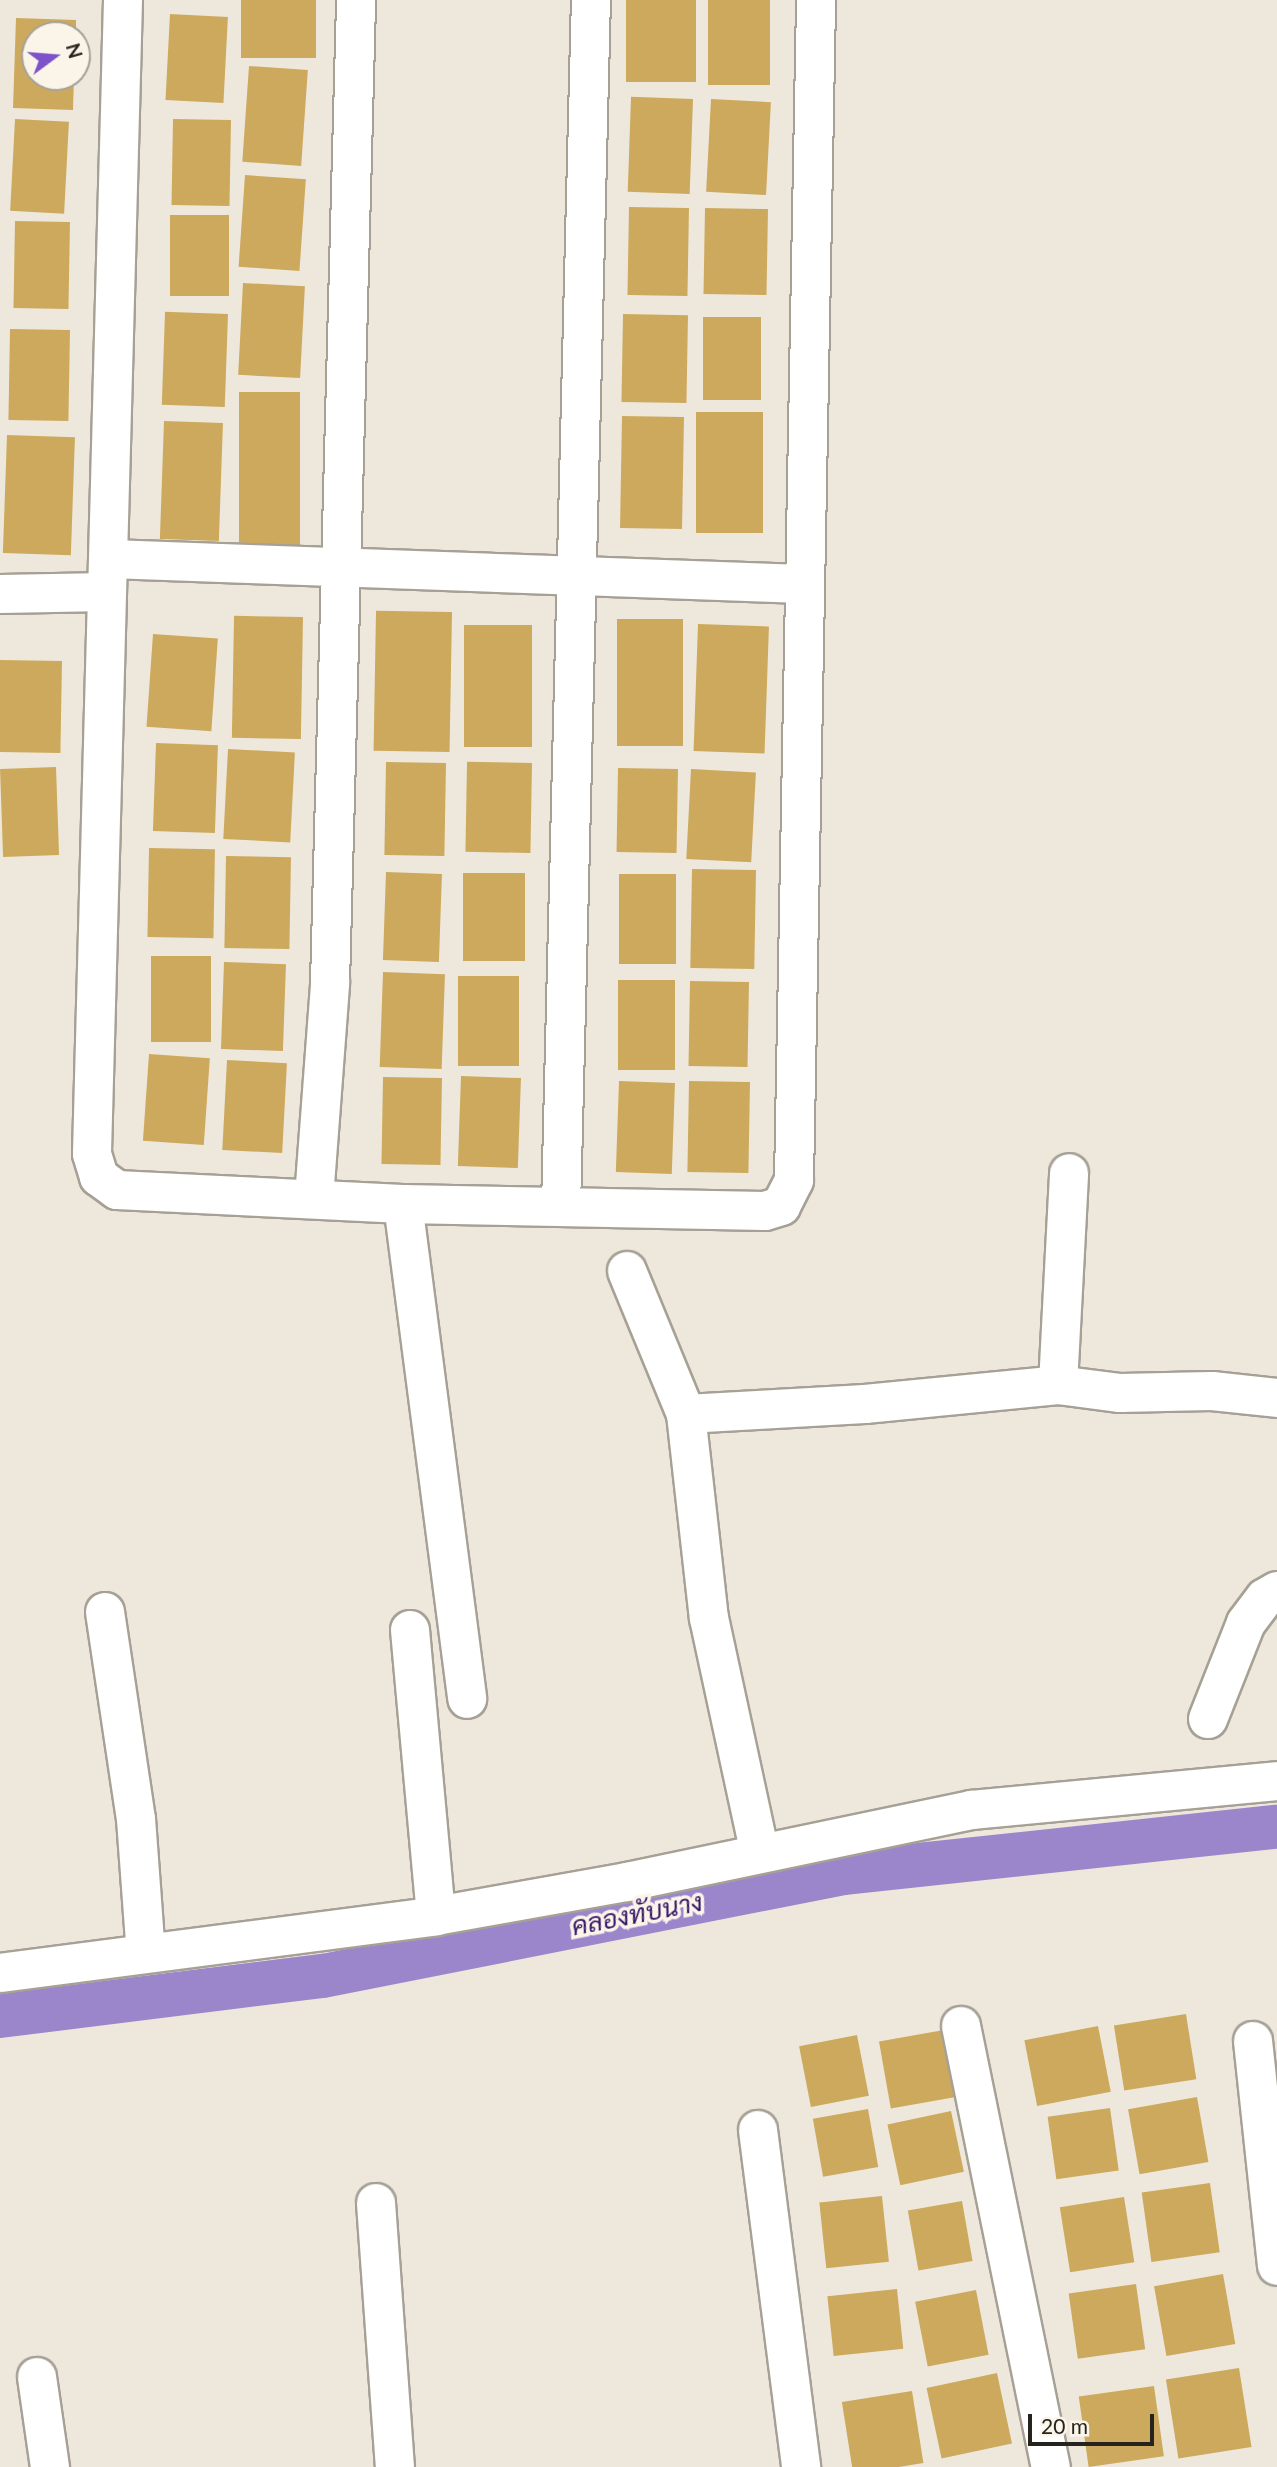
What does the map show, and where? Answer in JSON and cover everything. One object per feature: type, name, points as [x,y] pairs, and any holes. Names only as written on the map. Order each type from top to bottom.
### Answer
[{"type":"street","points":[[122,0],[92,1154],[99,1177],[117,1190],[403,1204],[765,1211],[781,1206],[794,1180],[803,584],[816,0]]},
{"type":"street","points":[[314,1198],[330,983],[338,570],[356,0]]},
{"type":"street","points":[[561,1207],[591,0]]},
{"type":"street","points":[[0,594],[108,575],[338,570],[575,575],[803,584]]},
{"type":"street","points":[[1058,1385],[1069,1173]]},
{"type":"street","points":[[403,1204],[467,1699]]},
{"type":"street","points":[[627,1271],[686,1414],[709,1618],[760,1853]]},
{"type":"street","points":[[686,1414],[865,1404],[1058,1385],[1120,1393],[1212,1391],[1277,1398]]},
{"type":"street","points":[[1208,1720],[1247,1623],[1265,1598],[1277,1591]]},
{"type":"street","points":[[104,1612],[138,1832],[146,1954]]},
{"type":"street","points":[[410,1630],[436,1916]]},
{"type":"street","points":[[0,1973],[436,1916],[972,1810],[1277,1781]]},
{"type":"street","points":[[961,2026],[1051,2467]]},
{"type":"street","points":[[1253,2041],[1277,2266]]},
{"type":"street","points":[[758,2130],[801,2467]]},
{"type":"street","points":[[376,2203],[395,2467]]},
{"type":"street","points":[[37,2377],[50,2467]]},
{"type":"building","points":[[241,0],[316,0],[316,58],[241,58]]},
{"type":"building","points":[[626,0],[696,0],[696,82],[626,82]]},
{"type":"building","points":[[708,0],[770,0],[770,85],[708,85]]},
{"type":"building","points":[[170,14],[228,17],[223,103],[165,100]]},
{"type":"building","points":[[16,18],[76,20],[21,21],[21,91],[74,91],[73,110],[13,108]]},
{"type":"building","points":[[249,66],[308,70],[301,166],[242,162]]},
{"type":"building","points":[[631,97],[693,99],[690,194],[628,192]]},
{"type":"building","points":[[711,99],[771,102],[766,195],[706,192]]},
{"type":"building","points":[[15,119],[69,122],[64,214],[10,211]]},
{"type":"building","points":[[173,119],[231,120],[229,206],[172,205]]},
{"type":"building","points":[[245,175],[306,179],[299,271],[239,267]]},
{"type":"building","points":[[629,207],[689,208],[687,296],[627,295]]},
{"type":"building","points":[[705,208],[768,209],[766,295],[703,294]]},
{"type":"building","points":[[170,215],[229,215],[229,296],[170,296]]},
{"type":"building","points":[[15,221],[70,222],[68,309],[13,308]]},
{"type":"building","points":[[243,283],[305,286],[300,378],[238,375]]},
{"type":"building","points":[[165,312],[228,314],[225,407],[162,405]]},
{"type":"building","points":[[623,314],[688,315],[686,403],[621,402]]},
{"type":"building","points":[[703,317],[761,317],[761,400],[703,400]]},
{"type":"building","points":[[10,329],[70,330],[68,421],[8,420]]},
{"type":"building","points":[[239,392],[300,392],[300,547],[239,547]]},
{"type":"building","points":[[696,412],[763,412],[763,533],[696,533]]},
{"type":"building","points":[[622,416],[684,417],[682,529],[620,528]]},
{"type":"building","points":[[164,421],[223,423],[219,541],[160,539]]},
{"type":"building","points":[[7,435],[75,437],[71,555],[3,553]]},
{"type":"building","points":[[376,611],[452,612],[450,752],[374,751]]},
{"type":"building","points":[[234,616],[303,617],[301,739],[232,738]]},
{"type":"building","points":[[617,619],[683,619],[683,746],[617,746]]},
{"type":"building","points":[[698,624],[769,626],[765,753],[694,751]]},
{"type":"building","points":[[464,625],[532,625],[532,747],[464,747]]},
{"type":"building","points":[[153,634],[218,639],[211,731],[147,727]]},
{"type":"building","points":[[0,660],[62,661],[60,753],[0,752]]},
{"type":"building","points":[[156,743],[218,745],[215,833],[153,831]]},
{"type":"building","points":[[228,749],[295,753],[290,842],[223,839]]},
{"type":"building","points":[[386,762],[446,763],[444,856],[384,855]]},
{"type":"building","points":[[467,762],[532,763],[530,853],[465,852]]},
{"type":"building","points":[[56,767],[59,855],[3,857],[0,769]]},
{"type":"building","points":[[618,768],[678,769],[677,853],[617,852]]},
{"type":"building","points":[[691,769],[756,772],[751,862],[686,859]]},
{"type":"building","points":[[149,848],[215,849],[213,938],[147,937]]},
{"type":"building","points":[[226,856],[291,857],[289,949],[224,948]]},
{"type":"building","points":[[692,869],[756,870],[754,969],[690,968]]},
{"type":"building","points":[[386,872],[442,874],[439,962],[383,960]]},
{"type":"building","points":[[463,873],[525,873],[525,961],[463,961]]},
{"type":"building","points":[[619,874],[676,874],[676,964],[619,964]]},
{"type":"building","points":[[151,956],[211,956],[211,1042],[151,1042]]},
{"type":"building","points":[[224,962],[286,964],[283,1051],[221,1049]]},
{"type":"building","points":[[383,972],[445,974],[442,1069],[380,1067]]},
{"type":"building","points":[[458,976],[519,976],[519,1066],[458,1066]]},
{"type":"building","points":[[618,980],[675,980],[675,1070],[618,1070]]},
{"type":"building","points":[[690,981],[749,982],[748,1067],[689,1066]]},
{"type":"building","points":[[149,1054],[210,1058],[204,1145],[143,1141]]},
{"type":"building","points":[[227,1060],[287,1063],[282,1153],[222,1150]]},
{"type":"building","points":[[461,1076],[521,1078],[518,1168],[458,1166]]},
{"type":"building","points":[[383,1077],[442,1078],[440,1165],[381,1164]]},
{"type":"building","points":[[619,1081],[675,1083],[672,1174],[616,1172]]},
{"type":"building","points":[[689,1081],[750,1082],[748,1173],[687,1172]]},
{"type":"building","points":[[1186,2014],[1196,2079],[1124,2091],[1114,2025]]},
{"type":"building","points":[[1098,2026],[1111,2092],[1037,2106],[1024,2040]]},
{"type":"building","points":[[944,2030],[956,2097],[891,2108],[879,2041]]},
{"type":"building","points":[[857,2035],[869,2096],[811,2107],[799,2046]]},
{"type":"building","points":[[1197,2097],[1208,2162],[1140,2174],[1128,2109]]},
{"type":"building","points":[[1110,2108],[1119,2170],[1056,2179],[1048,2117]]},
{"type":"building","points":[[868,2109],[878,2167],[823,2177],[813,2119]]},
{"type":"building","points":[[951,2111],[964,2172],[900,2185],[887,2125]]},
{"type":"building","points":[[1210,2183],[1220,2252],[1151,2262],[1142,2193]]},
{"type":"building","points":[[882,2196],[889,2262],[826,2268],[819,2203]]},
{"type":"building","points":[[1124,2197],[1134,2262],[1070,2272],[1060,2207]]},
{"type":"building","points":[[962,2201],[973,2261],[918,2271],[908,2211]]},
{"type":"building","points":[[1223,2274],[1235,2344],[1166,2356],[1154,2286]]},
{"type":"building","points":[[1136,2284],[1145,2349],[1078,2359],[1069,2293]]},
{"type":"building","points":[[897,2289],[903,2349],[834,2356],[827,2296]]},
{"type":"building","points":[[976,2290],[989,2355],[928,2367],[915,2302]]},
{"type":"building","points":[[1239,2368],[1252,2447],[1178,2459],[1166,2380]]},
{"type":"building","points":[[997,2373],[1012,2443],[942,2458],[927,2388]]},
{"type":"building","points":[[1154,2386],[1164,2456],[1089,2467],[1079,2397]]},
{"type":"building","points":[[912,2391],[923,2463],[899,2467],[852,2467],[842,2402]]},
{"type":"waterway","name":"คลองทับนาง","points":[[0,2016],[323,1976],[843,1873],[1277,1827]]}]
